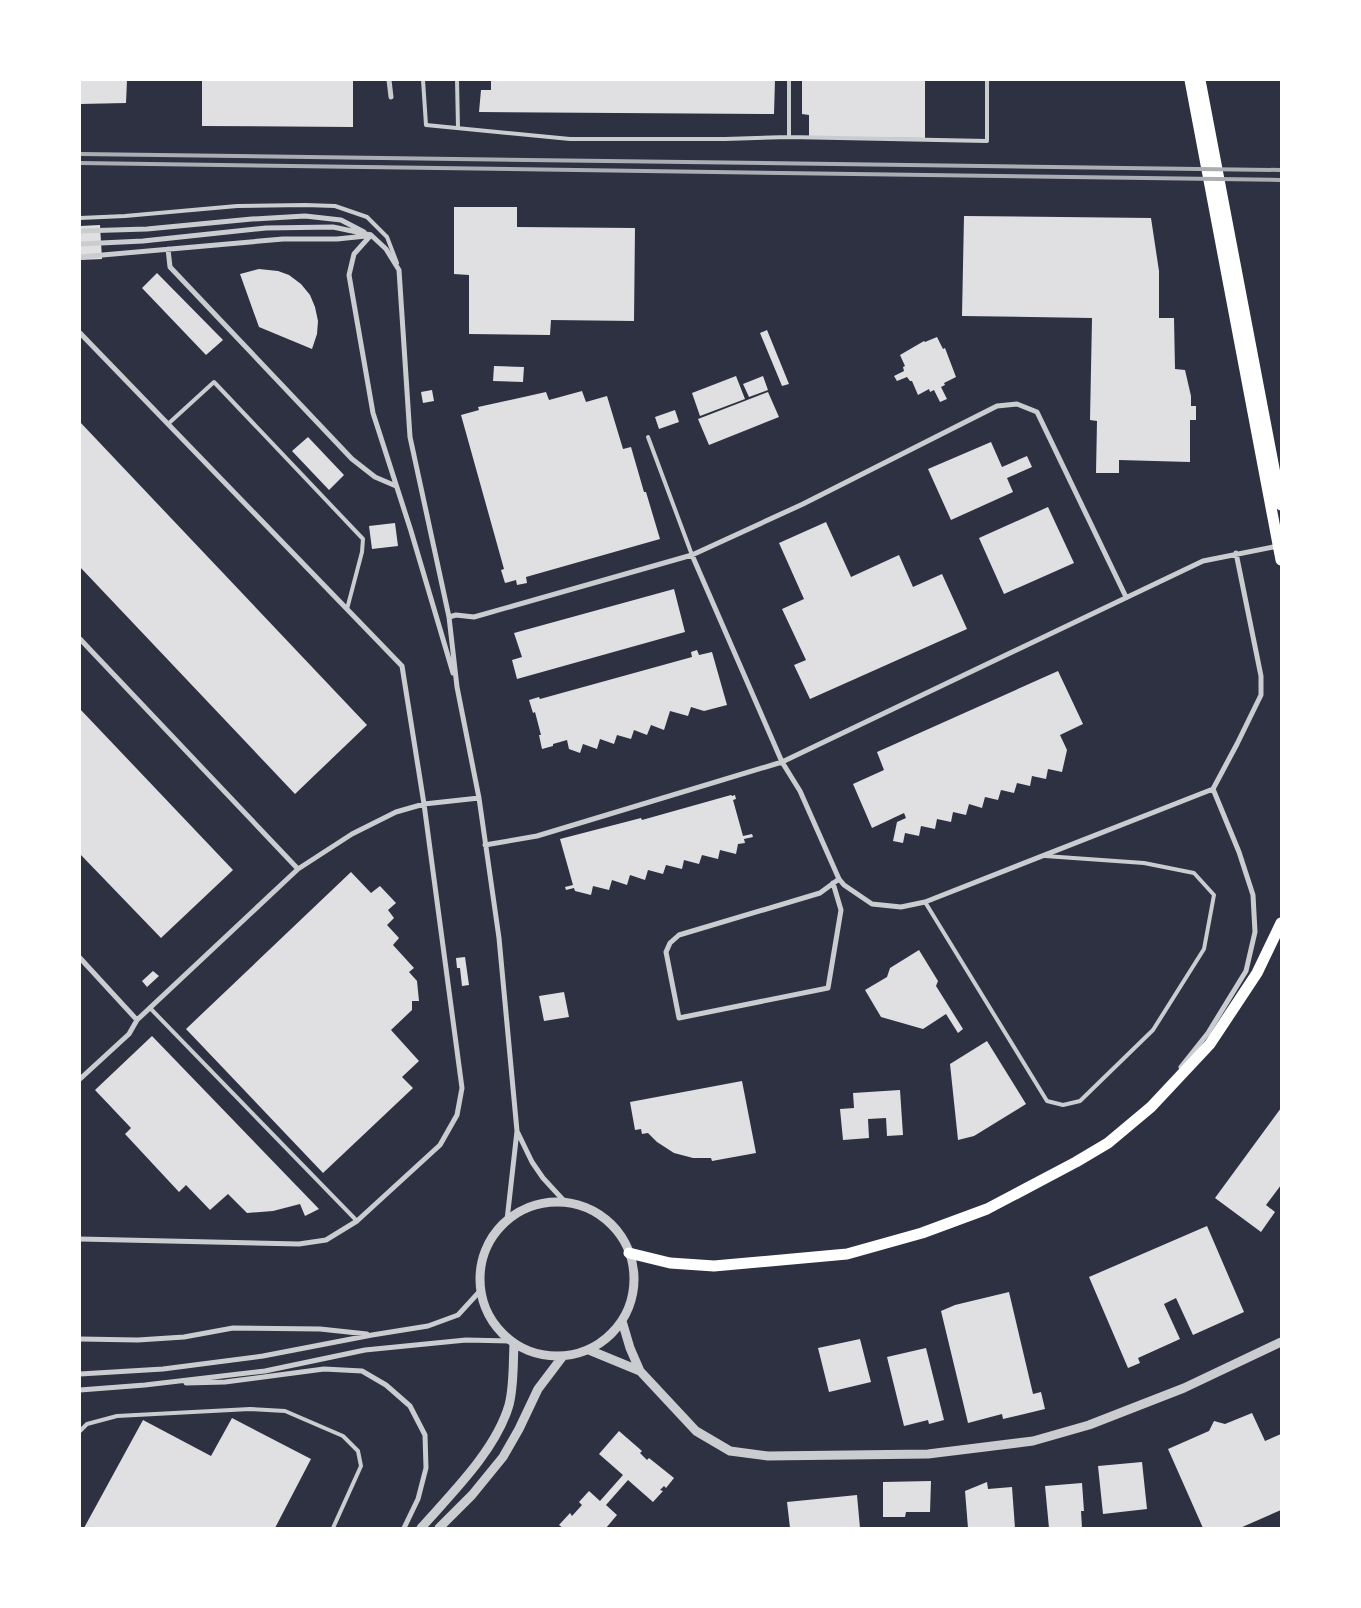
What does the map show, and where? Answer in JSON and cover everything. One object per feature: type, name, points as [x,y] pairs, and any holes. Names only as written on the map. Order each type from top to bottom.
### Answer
[{"type":"main road","points":[[1190,80],[1201,116],[1281,505]]},
{"type":"main road","points":[[1200,80],[1201,116]]},
{"type":"main road","points":[[1224,234],[1272,519],[1281,560]]},
{"type":"main road","points":[[629,1253],[670,1263],[714,1266],[847,1254],[922,1233],[987,1209],[1092,1153],[1108,1143],[1151,1107],[1210,1044],[1257,973],[1281,923]]},
{"type":"street","points":[[389,80],[390,97]]},
{"type":"street","points":[[80,231],[147,229],[305,216],[342,220],[371,235],[386,249],[400,270],[410,437],[449,617],[457,687],[479,798],[499,938],[517,1131],[507,1220]]},
{"type":"street","points":[[80,244],[143,242],[266,228],[333,227],[371,235]]},
{"type":"street","points":[[80,257],[283,239],[371,235]]},
{"type":"street","points":[[371,235],[354,254],[349,275],[373,413],[457,687]]},
{"type":"street","points":[[168,249],[170,267],[352,459],[375,476],[396,486]]},
{"type":"street","points":[[80,333],[402,666],[424,804],[462,1088],[457,1115],[440,1145],[357,1221],[326,1240],[299,1244],[80,1239]]},
{"type":"street","points":[[449,617],[456,615],[474,617],[692,555],[803,504],[997,406],[1017,404],[1037,412],[1126,597]]},
{"type":"street","points":[[485,845],[537,836],[782,762],[1203,561],[1236,553],[1281,546]]},
{"type":"street","points":[[692,555],[782,762],[800,791],[839,879],[872,904],[901,907],[924,902],[1213,789],[1261,695],[1261,676],[1236,553]]},
{"type":"street","points":[[80,639],[298,869]]},
{"type":"street","points":[[1151,1107],[1208,1033],[1246,971],[1255,932],[1253,896],[1239,852],[1213,789]]},
{"type":"street","points":[[80,1079],[128,1034],[137,1020],[298,869],[352,834],[396,812],[424,804],[479,798]]},
{"type":"street","points":[[833,882],[841,910],[828,988],[679,1018],[666,952],[670,943],[679,935],[820,893],[833,882],[839,879]]},
{"type":"street","points":[[80,958],[137,1020]]},
{"type":"street","points":[[517,1131],[532,1162],[543,1178],[566,1202]]},
{"type":"street","points":[[566,1202],[587,1208],[605,1219],[620,1234],[629,1253],[634,1276],[631,1300],[622,1322],[607,1338],[589,1350],[563,1356],[537,1354],[512,1342],[499,1331],[490,1319],[484,1306],[480,1291],[480,1271],[484,1252],[494,1234],[507,1220],[525,1209],[545,1203],[566,1202]]},
{"type":"street","points":[[80,1374],[163,1369],[254,1357],[428,1326],[458,1315],[480,1291]]},
{"type":"street","points":[[622,1322],[640,1371],[696,1431],[730,1451],[768,1456],[928,1454],[1033,1441],[1089,1425],[1184,1388],[1281,1342]]},
{"type":"street","points":[[80,1339],[138,1340],[184,1337],[233,1328],[320,1329],[372,1335]]},
{"type":"street","points":[[145,1385],[265,1371],[364,1350],[466,1340],[512,1342]]},
{"type":"street","points":[[421,1528],[494,1441],[509,1404],[512,1342]]},
{"type":"street","points":[[589,1350],[640,1371]]},
{"type":"street","points":[[439,1528],[472,1495],[503,1457],[520,1429],[538,1389],[563,1356]]},
{"type":"street","points":[[80,1390],[224,1382],[324,1369],[362,1371],[386,1385],[410,1406],[425,1435],[426,1468],[418,1498],[404,1528]]},
{"type":"lane","points":[[423,80],[426,125],[570,139],[789,138],[987,141],[987,80]]},
{"type":"lane","points":[[457,80],[458,128]]},
{"type":"lane","points":[[789,80],[789,138]]},
{"type":"lane","points":[[80,218],[236,206],[335,206],[367,217],[387,237],[400,270]]},
{"type":"lane","points":[[168,424],[214,382],[363,539],[362,552],[347,609]]},
{"type":"lane","points":[[648,437],[692,555]]},
{"type":"lane","points":[[924,902],[1047,1101],[1063,1105],[1080,1101],[1153,1030],[1204,949],[1214,896],[1194,873],[1144,863],[1044,855]]},
{"type":"lane","points":[[150,1008],[357,1221]]},
{"type":"lane","points":[[80,1431],[87,1424],[117,1416],[250,1408],[285,1411],[343,1436],[358,1450],[361,1466],[332,1528]]},
{"type":"building","points":[[80,80],[127,80],[126,103],[80,104]]},
{"type":"building","points":[[202,80],[353,80],[353,127],[202,126]]},
{"type":"building","points":[[491,80],[775,80],[774,114],[479,112],[481,90],[491,90]]},
{"type":"building","points":[[802,80],[925,80],[925,138],[809,137],[809,115],[802,114]]},
{"type":"building","points":[[454,207],[517,207],[517,227],[635,228],[634,321],[551,320],[550,335],[469,334],[469,275],[454,274]]},
{"type":"building","points":[[964,216],[1151,218],[1159,271],[1159,318],[1174,318],[1175,369],[1185,370],[1191,396],[1191,406],[1196,406],[1196,420],[1190,420],[1190,462],[1119,460],[1119,473],[1096,473],[1097,421],[1090,420],[1092,318],[962,316]]},
{"type":"building","points":[[100,225],[102,259],[80,260],[80,226]]},
{"type":"building","points":[[259,269],[278,271],[289,275],[301,284],[310,295],[318,321],[317,334],[312,349],[259,327],[240,274]]},
{"type":"building","points":[[157,273],[223,340],[206,355],[142,288]]},
{"type":"building","points":[[767,330],[789,384],[782,386],[760,333]]},
{"type":"building","points":[[937,337],[943,349],[945,348],[956,377],[944,383],[945,385],[941,387],[947,399],[940,402],[934,390],[930,392],[929,389],[918,395],[912,381],[907,377],[897,381],[894,376],[904,371],[903,367],[905,366],[900,355],[924,341]]},
{"type":"building","points":[[494,366],[524,367],[523,382],[493,381]]},
{"type":"building","points":[[736,376],[745,399],[700,416],[692,393]]},
{"type":"building","points":[[763,376],[768,390],[749,397],[743,384]]},
{"type":"building","points":[[432,390],[434,401],[423,403],[421,392]]},
{"type":"building","points":[[582,391],[586,402],[607,396],[623,449],[631,447],[660,539],[526,577],[527,583],[517,585],[516,580],[505,583],[501,570],[504,569],[461,415],[479,410],[478,407],[546,392],[549,400]]},
{"type":"building","points":[[768,392],[779,417],[709,445],[698,419]]},
{"type":"building","points":[[675,410],[679,422],[659,429],[655,417]]},
{"type":"building","points":[[80,422],[367,725],[295,794],[80,567]]},
{"type":"building","points":[[308,437],[344,475],[329,490],[292,451]]},
{"type":"building","points":[[991,442],[1002,467],[1027,456],[1032,467],[1007,478],[1013,492],[951,520],[928,469]]},
{"type":"building","points":[[1048,507],[1074,563],[1004,594],[979,538]]},
{"type":"building","points":[[826,522],[851,577],[899,555],[913,587],[942,574],[967,629],[810,699],[794,665],[806,660],[782,609],[804,599],[779,543]]},
{"type":"building","points":[[395,523],[398,546],[372,549],[369,526]]},
{"type":"building","points":[[674,589],[685,632],[517,679],[512,660],[522,657],[514,633]]},
{"type":"building","points":[[697,650],[699,655],[712,652],[727,705],[704,711],[691,707],[688,716],[670,711],[664,730],[651,725],[647,735],[634,730],[631,739],[617,735],[614,744],[600,739],[597,749],[583,744],[580,753],[569,749],[567,740],[542,749],[539,735],[541,735],[535,712],[533,713],[529,700],[539,697],[540,699],[692,657],[691,652]]},
{"type":"building","points":[[1058,671],[1083,724],[1060,735],[1067,750],[1062,772],[1048,769],[1046,779],[1032,776],[1030,786],[1017,783],[1014,793],[1001,790],[998,800],[985,797],[982,808],[969,804],[966,815],[953,812],[951,822],[937,819],[935,829],[921,826],[919,836],[905,833],[903,843],[893,841],[897,822],[906,818],[904,813],[872,828],[853,784],[884,770],[877,752]]},
{"type":"building","points":[[80,709],[233,870],[161,938],[80,854]]},
{"type":"building","points":[[735,795],[736,799],[733,800],[743,836],[752,834],[753,837],[744,839],[745,843],[738,844],[736,854],[720,850],[718,859],[702,855],[699,864],[684,860],[682,869],[666,865],[663,874],[648,870],[645,880],[630,875],[627,885],[612,880],[609,890],[593,886],[591,895],[575,891],[574,888],[566,890],[565,887],[573,885],[560,839],[641,818],[642,820]]},
{"type":"building","points":[[351,872],[371,893],[380,886],[396,903],[388,910],[394,918],[387,925],[399,938],[393,945],[414,968],[409,972],[417,981],[419,1001],[412,1001],[412,1010],[391,1030],[419,1061],[402,1077],[413,1088],[323,1173],[186,1029]]},
{"type":"building","points":[[919,950],[938,981],[936,986],[963,1029],[958,1033],[946,1014],[923,1029],[881,1017],[865,990],[887,977],[890,968]]},
{"type":"building","points":[[465,957],[469,985],[462,986],[460,968],[457,968],[456,958]]},
{"type":"building","points":[[153,971],[159,976],[147,987],[142,981]]},
{"type":"building","points":[[564,992],[569,1017],[544,1021],[539,996]]},
{"type":"building","points":[[152,1036],[319,1209],[305,1216],[300,1204],[273,1211],[247,1213],[228,1194],[210,1210],[186,1185],[179,1192],[125,1134],[131,1128],[95,1090]]},
{"type":"building","points":[[987,1041],[1026,1104],[974,1136],[958,1140],[950,1064]]},
{"type":"building","points":[[742,1081],[756,1153],[712,1161],[711,1158],[693,1158],[674,1153],[657,1142],[648,1133],[642,1134],[641,1129],[635,1130],[630,1102]]},
{"type":"building","points":[[900,1090],[903,1135],[887,1136],[886,1118],[868,1119],[869,1138],[843,1140],[840,1109],[854,1108],[853,1093]]},
{"type":"building","points":[[1281,1108],[1281,1185],[1266,1205],[1275,1212],[1261,1232],[1215,1198]]},
{"type":"building","points":[[1207,1226],[1244,1312],[1193,1335],[1176,1298],[1164,1304],[1180,1339],[1138,1358],[1140,1363],[1128,1368],[1089,1277]]},
{"type":"building","points":[[1009,1292],[1033,1394],[1041,1392],[1045,1409],[1003,1419],[1002,1414],[968,1423],[941,1311],[955,1305]]},
{"type":"building","points":[[860,1339],[871,1382],[829,1392],[818,1348]]},
{"type":"building","points":[[926,1348],[944,1420],[929,1424],[928,1420],[904,1426],[887,1357]]},
{"type":"building","points":[[1252,1413],[1265,1441],[1281,1434],[1281,1510],[1240,1528],[1203,1528],[1168,1449],[1209,1431],[1214,1421],[1225,1424]]},
{"type":"building","points":[[232,1418],[311,1459],[275,1528],[84,1528],[143,1420],[211,1456]]},
{"type":"building","points":[[619,1431],[642,1451],[640,1453],[647,1460],[649,1458],[674,1478],[666,1488],[664,1486],[660,1490],[663,1491],[653,1502],[628,1480],[606,1505],[617,1515],[606,1528],[563,1528],[559,1525],[570,1513],[572,1516],[582,1505],[579,1502],[589,1491],[600,1501],[623,1475],[599,1454]]},
{"type":"building","points":[[1142,1462],[1147,1509],[1103,1514],[1098,1466]]},
{"type":"building","points":[[931,1481],[930,1512],[906,1512],[905,1517],[883,1517],[883,1482]]},
{"type":"building","points":[[987,1482],[988,1489],[1012,1487],[1015,1528],[968,1528],[965,1491]]},
{"type":"building","points":[[1082,1483],[1084,1511],[1081,1511],[1082,1528],[1049,1528],[1045,1486]]},
{"type":"building","points":[[857,1495],[860,1528],[790,1528],[787,1502]]},
{"type":"railway","points":[[80,154],[1281,170]]},
{"type":"railway","points":[[80,163],[1281,180]]}]
